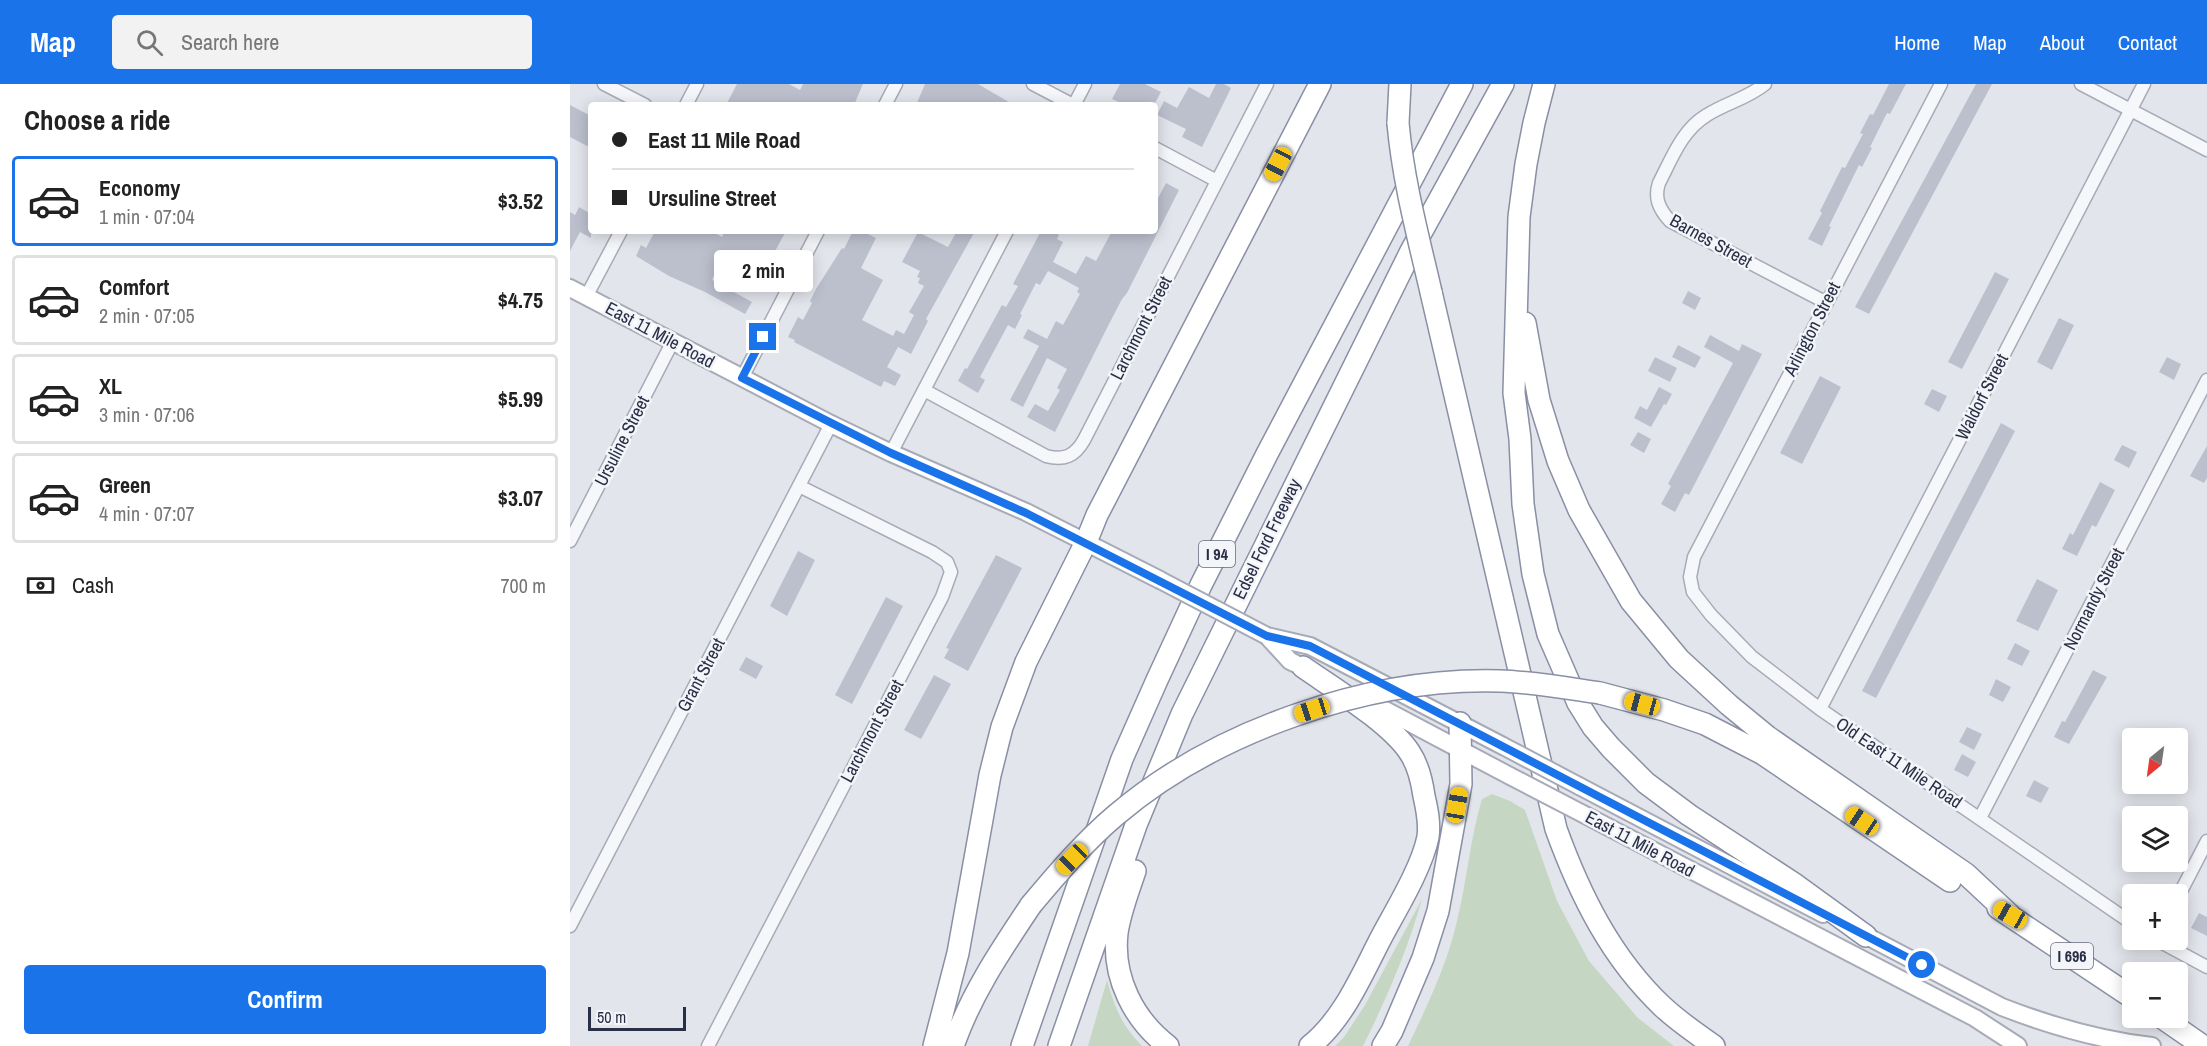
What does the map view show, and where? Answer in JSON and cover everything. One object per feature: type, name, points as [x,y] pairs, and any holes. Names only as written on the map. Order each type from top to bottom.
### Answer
[{"type":"highway","points":[[934,1046],[958,953],[990,775],[1002,728],[1026,662],[1086,543],[1097,514],[1320,84]]},
{"type":"highway","points":[[1400,84],[1398,123],[1401,158],[1410,202],[1556,829],[1586,902],[1618,956],[1664,1008],[1714,1046]]},
{"type":"highway","name":"Edsel Ford Freeway","points":[[1022,1046],[1122,759],[1161,670],[1267,454],[1462,84]]},
{"type":"highway","name":"Edsel Ford Freeway","points":[[1059,1046],[1136,825],[1182,714],[1411,251],[1503,84]]},
{"type":"highway","points":[[1544,84],[1526,164],[1519,238],[1514,393],[1520,439],[1523,504],[1533,574],[1548,634],[1578,703],[1593,726],[1646,783],[1689,815],[1793,883],[1866,936]]},
{"type":"highway","points":[[1519,238],[1525,327],[1539,400],[1558,461],[1579,510],[1631,601],[1679,659],[1729,705],[1768,737],[1966,874],[2010,915]]},
{"type":"highway","points":[[1303,667],[1384,725],[1410,753],[1421,781],[1429,818],[1428,836],[1423,854],[1399,903],[1333,1024],[1310,1046]]},
{"type":"highway","points":[[953,1046],[972,999],[1031,904],[1114,817],[1139,796],[1203,755],[1281,720],[1374,693],[1465,682],[1499,681],[1599,693],[1706,724],[1763,754],[1959,886],[2010,915]]},
{"type":"highway","points":[[1383,1046],[1392,1031],[1423,958],[1438,910],[1461,784],[1460,723]]},
{"type":"highway","points":[[1136,825],[1137,865],[1120,917],[1117,936],[1118,964],[1123,988],[1133,1008],[1143,1023],[1168,1046]]},
{"type":"highway","name":"I 696","points":[[2010,915],[2122,991]]},
{"type":"highway","points":[[2177,1028],[2203,1046]]},
{"type":"main road","name":"East 11 Mile Road","points":[[570,288],[831,424],[1026,513],[1267,636],[1310,646],[2002,1007],[2056,1027],[2106,1039],[2152,1046]]},
{"type":"main road","name":"East 11 Mile Road","points":[[1267,636],[1290,661],[1974,1018],[2018,1046]]},
{"type":"main road","points":[[2088,1046],[2106,1039]]},
{"type":"street","points":[[604,84],[639,102]]},
{"type":"street","points":[[688,102],[697,84]]},
{"type":"street","points":[[887,102],[896,84]]},
{"type":"street","points":[[1033,84],[1067,102]]},
{"type":"street","points":[[1075,102],[1085,84]]},
{"type":"street","name":"Larchmont Street","points":[[924,390],[1046,456],[1062,458],[1075,453],[1084,441],[1267,84]]},
{"type":"street","name":"Barnes Street","points":[[1765,84],[1752,93],[1707,115],[1687,132],[1679,142],[1659,183],[1658,204],[1670,220],[1825,302]]},
{"type":"street","name":"Arlington Street","points":[[1690,577],[1694,557],[1825,302],[1941,84]]},
{"type":"street","points":[[2081,84],[2207,150]]},
{"type":"street","name":"Waldorf Street","points":[[1820,709],[2144,84]]},
{"type":"street","points":[[1158,150],[1217,181]]},
{"type":"street","points":[[586,297],[619,234]]},
{"type":"street","points":[[742,378],[816,234]]},
{"type":"street","points":[[891,453],[1005,234]]},
{"type":"street","name":"Ursuline Street","points":[[570,541],[673,342]]},
{"type":"street","name":"Normandy Street","points":[[1980,818],[2207,380]]},
{"type":"street","name":"Grant Street","points":[[570,926],[831,424]]},
{"type":"street","name":"Larchmont Street","points":[[708,1046],[942,597],[951,572],[947,562],[932,552],[799,486]]},
{"type":"street","name":"Old East 11 Mile Road","points":[[1690,577],[1693,592],[1699,601],[1736,643],[1768,670],[1820,709],[2122,916]]},
{"type":"street","points":[[2185,884],[2207,841]]},
{"type":"street","points":[[2176,950],[2207,967]]},
{"type":"green space","points":[[1492,794],[1525,810],[1557,901],[1589,961],[1638,1018],[1674,1046],[1408,1046],[1448,953],[1482,799]]},
{"type":"green space","points":[[1422,899],[1396,974],[1363,1046],[1335,1046],[1344,1037],[1365,1005]]},
{"type":"green space","points":[[1107,980],[1120,1015],[1142,1046],[1088,1046]]},
{"type":"building","points":[[737,84],[789,84],[800,90],[803,84],[863,84],[855,102],[728,102]]},
{"type":"building","points":[[925,84],[978,84],[1009,102],[917,102]]},
{"type":"building","points":[[1120,84],[1145,84],[1161,92],[1156,102],[1118,102],[1112,99]]},
{"type":"building","points":[[1216,84],[1224,84],[1231,88],[1202,147],[1182,137],[1186,129],[1158,115],[1164,101],[1177,108],[1189,87],[1209,98]]},
{"type":"building","points":[[1889,84],[1906,84],[1890,114],[1887,113],[1862,167],[1859,165],[1829,226],[1831,227],[1822,246],[1808,239],[1842,167],[1845,168],[1863,134],[1860,133],[1870,114],[1873,115]]},
{"type":"building","points":[[1976,84],[1992,84],[1869,314],[1855,307]]},
{"type":"building","points":[[570,105],[588,114],[588,146],[570,137]]},
{"type":"building","points":[[1166,183],[1179,190],[1158,232],[1158,198]]},
{"type":"building","points":[[579,207],[588,212],[588,234],[591,234],[591,238],[580,232],[570,251],[570,212],[575,215]]},
{"type":"building","points":[[653,234],[716,234],[722,237],[724,234],[784,234],[761,277],[728,258],[726,263],[721,260],[712,280],[752,302],[745,314],[669,276],[636,256],[641,245],[646,248]]},
{"type":"building","points":[[852,234],[868,234],[876,238],[861,268],[883,280],[862,320],[893,336],[896,330],[904,334],[914,315],[909,312],[924,286],[918,283],[920,278],[917,277],[920,271],[902,262],[917,234],[922,234],[948,247],[955,234],[973,234],[926,319],[928,321],[911,354],[898,347],[887,367],[901,375],[895,386],[884,381],[881,387],[788,337],[798,317],[803,320],[816,289],[842,248],[844,249]]},
{"type":"building","points":[[1039,234],[1059,235],[1057,239],[1063,242],[1053,262],[1076,274],[1086,256],[1096,261],[1110,234],[1157,234],[1055,432],[1027,417],[1035,404],[1048,411],[1060,390],[1057,388],[1067,369],[1047,358],[1023,407],[1010,400],[1039,346],[1023,338],[1028,329],[1047,339],[1056,321],[1063,325],[1080,294],[1077,292],[1079,288],[1048,271],[1040,285],[1036,283],[1015,329],[1008,325],[980,377],[985,380],[978,393],[958,381],[1002,305],[1006,307],[1018,286],[1013,284]]},
{"type":"building","points":[[1995,272],[2009,279],[1962,369],[1948,362]]},
{"type":"building","points":[[1688,291],[1701,298],[1695,310],[1682,303]]},
{"type":"building","points":[[2059,318],[2074,325],[2052,370],[2037,362]]},
{"type":"building","points":[[1710,335],[1739,351],[1742,344],[1762,354],[1689,495],[1685,493],[1675,512],[1661,504],[1671,486],[1668,484],[1733,363],[1704,347]]},
{"type":"building","points":[[1678,345],[1701,357],[1695,368],[1672,357]]},
{"type":"building","points":[[1655,357],[1677,368],[1670,382],[1648,371]]},
{"type":"building","points":[[2167,357],[2181,364],[2174,380],[2159,372]]},
{"type":"building","points":[[1820,376],[1841,387],[1802,464],[1780,453]]},
{"type":"building","points":[[1659,387],[1672,394],[1651,427],[1634,418],[1640,406],[1647,410]]},
{"type":"building","points":[[1932,389],[1947,396],[1939,412],[1924,404]]},
{"type":"building","points":[[2001,423],[2015,431],[1876,698],[1862,691]]},
{"type":"building","points":[[1638,432],[1651,439],[1644,453],[1630,445]]},
{"type":"building","points":[[2122,445],[2137,452],[2129,468],[2114,460]]},
{"type":"building","points":[[2207,446],[2207,478],[2204,483],[2190,476]]},
{"type":"building","points":[[2100,482],[2115,490],[2096,527],[2092,525],[2077,556],[2062,549],[2070,533],[2073,535]]},
{"type":"building","points":[[798,551],[815,560],[787,616],[770,606]]},
{"type":"building","points":[[996,555],[1022,568],[968,671],[944,658],[949,649],[946,648]]},
{"type":"building","points":[[2037,579],[2058,590],[2038,631],[2016,621]]},
{"type":"building","points":[[886,597],[903,606],[852,704],[835,695]]},
{"type":"building","points":[[2015,643],[2030,651],[2022,666],[2007,659]]},
{"type":"building","points":[[746,657],[763,666],[756,679],[739,670]]},
{"type":"building","points":[[2093,670],[2107,677],[2069,744],[2054,737],[2062,721],[2065,722]]},
{"type":"building","points":[[934,675],[951,684],[921,739],[904,730]]},
{"type":"building","points":[[1996,679],[2011,687],[2003,702],[1989,695]]},
{"type":"building","points":[[1967,727],[1982,734],[1974,750],[1959,742]]},
{"type":"building","points":[[1962,754],[1976,762],[1968,777],[1954,770]]},
{"type":"building","points":[[2034,780],[2049,788],[2041,803],[2026,796]]},
{"type":"building","points":[[2199,913],[2207,917],[2207,936],[2191,928]]},
{"type":"route","points":[[763,337],[742,378],[891,453],[1026,513],[1267,636],[1310,646],[1922,965]]}]
